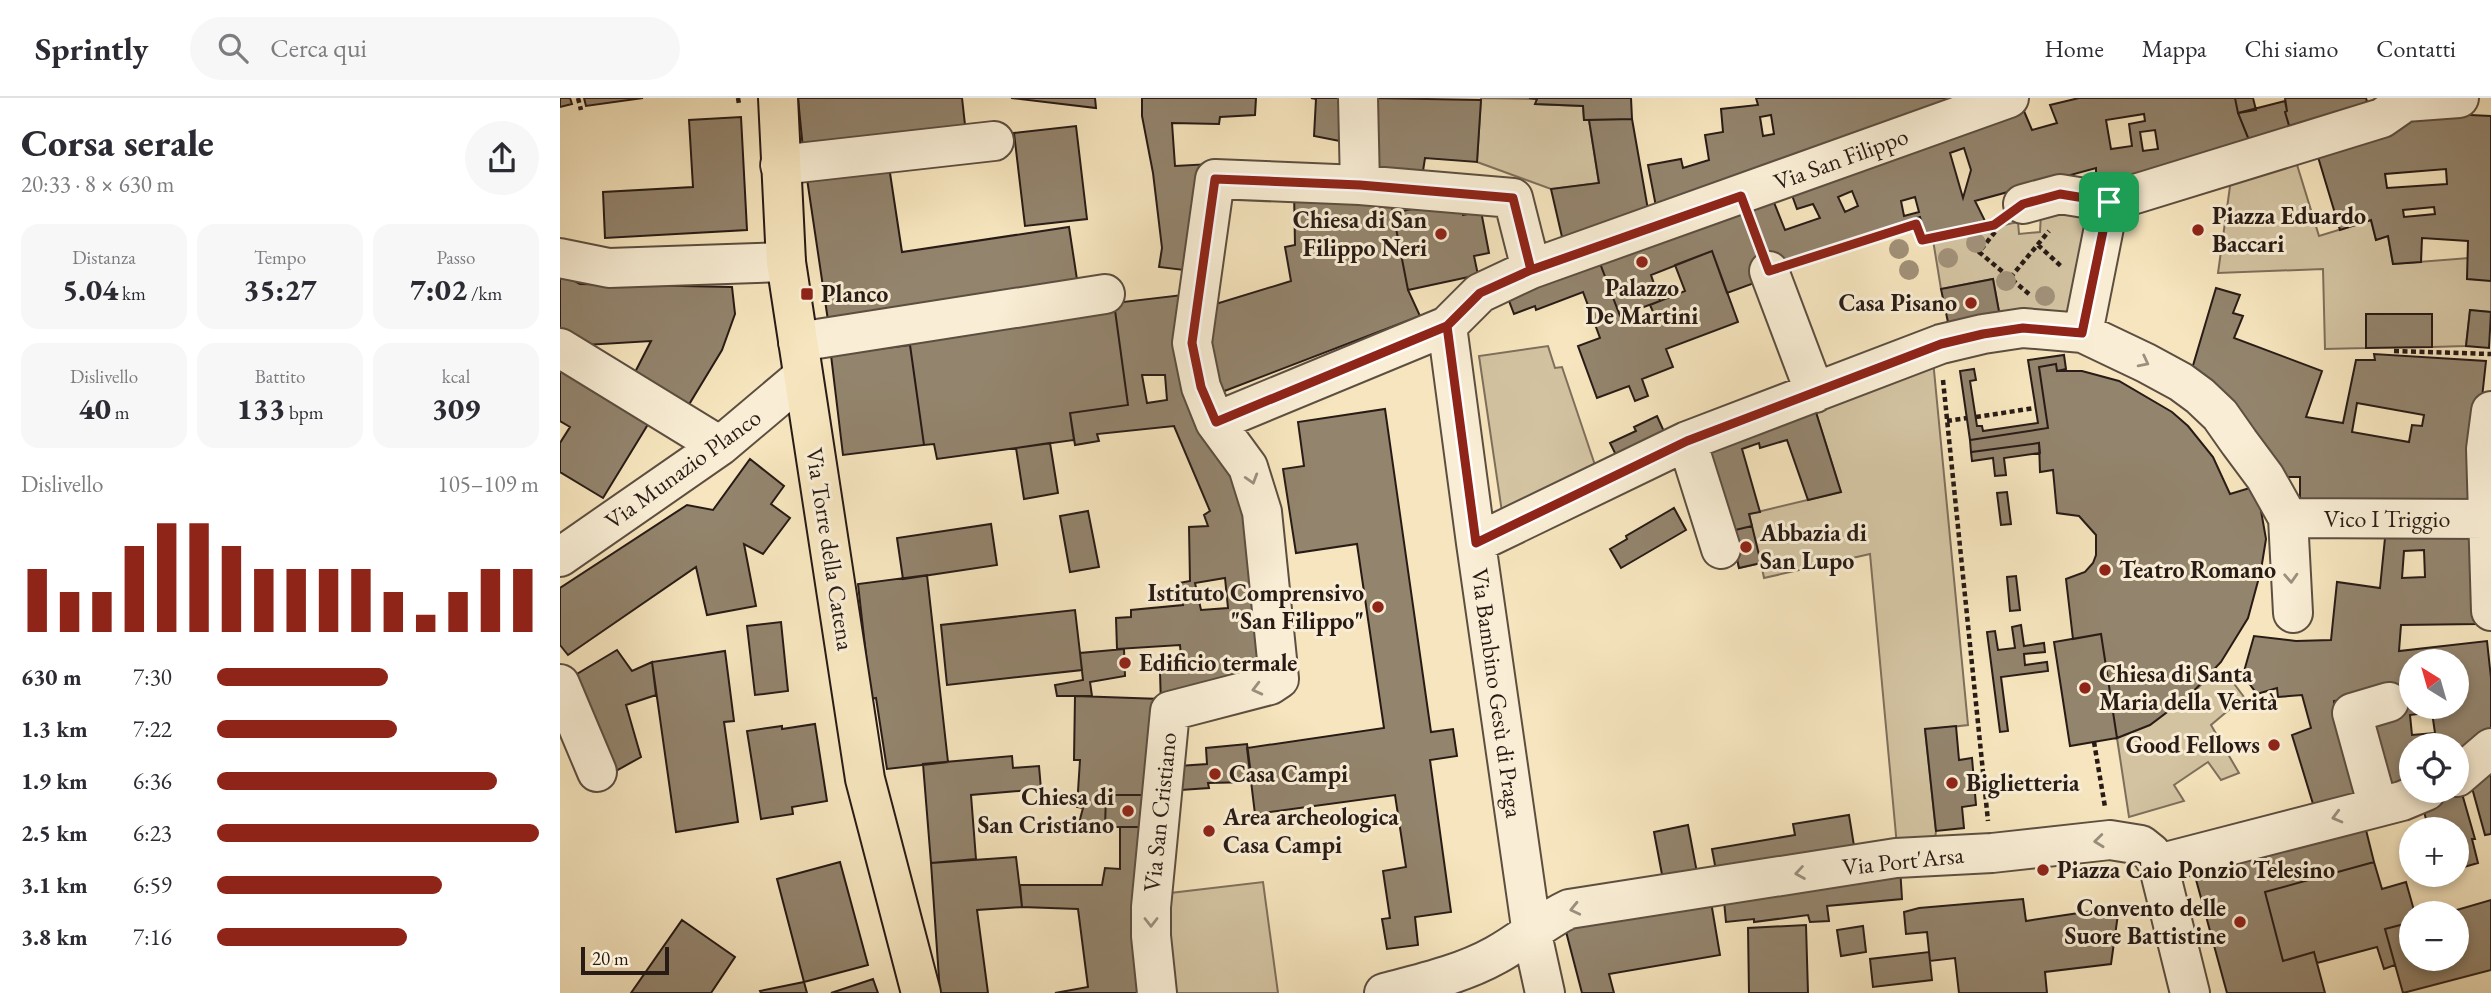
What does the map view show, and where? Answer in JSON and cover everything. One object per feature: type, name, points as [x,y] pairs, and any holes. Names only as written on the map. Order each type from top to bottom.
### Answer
[{"type":"main road","name":"Via Torre della Catena","points":[[778,98],[786,262],[865,779],[921,993]]},
{"type":"street","points":[[1358,98],[1360,185]]},
{"type":"street","name":"Via San Filippo","points":[[1216,422],[1447,326],[1480,293],[1531,270],[2009,98]]},
{"type":"street","points":[[2023,204],[2060,194],[2109,202],[2382,118],[2402,100],[2459,98]]},
{"type":"street","points":[[780,165],[994,141]]},
{"type":"street","name":"Via San Cristiano","points":[[1157,993],[1151,907],[1170,711],[1270,685],[1279,679],[1262,512],[1248,467],[1216,422],[1201,387],[1192,343],[1215,179],[1360,185],[1513,198],[1531,270]]},
{"type":"street","points":[[2082,333],[2109,202]]},
{"type":"street","points":[[560,258],[609,268],[786,262]]},
{"type":"street","points":[[1769,271],[1815,393]]},
{"type":"street","points":[[801,359],[1105,294]]},
{"type":"street","name":"Via Bambino Gesù di Praga","points":[[1447,326],[1532,934],[1545,993]]},
{"type":"street","points":[[1476,543],[1687,441],[1815,393],[1942,362],[1983,334],[2023,328],[2082,333],[2181,382],[2220,415],[2265,477],[2288,518],[2293,613]]},
{"type":"street","points":[[560,348],[720,446]]},
{"type":"street","name":"Via Munazio Planco","points":[[560,557],[720,446],[801,359]]},
{"type":"street","points":[[2491,411],[2486,449],[2486,519],[2489,526],[2491,611]]},
{"type":"street","points":[[1687,441],[1721,549]]},
{"type":"street","name":"Vico I Triggio","points":[[2288,518],[2486,519]]},
{"type":"street","points":[[560,684],[597,772]]},
{"type":"street","points":[[2378,807],[2352,713],[2389,702]]},
{"type":"street","points":[[2469,767],[2491,748]]},
{"type":"street","points":[[2190,993],[2158,864],[2399,802]]},
{"type":"street","name":"Via Port'Arsa","points":[[1384,993],[1453,974],[1494,957],[1532,934],[1549,919],[1569,909],[1896,858],[1992,853],[2110,840],[2141,845],[2151,853],[2158,864]]},
{"type":"path","points":[[579,98],[582,110]]},
{"type":"path","points":[[1741,196],[1769,271],[1916,224],[1922,240],[1994,225],[2023,204]]},
{"type":"path","points":[[2010,278],[2055,224]]},
{"type":"path","points":[[1996,232],[1979,251],[2035,299]]},
{"type":"path","points":[[2038,245],[2070,274]]},
{"type":"path","points":[[2394,351],[2491,354]]},
{"type":"path","points":[[1942,362],[1992,853]]},
{"type":"path","points":[[1976,417],[2035,408]]},
{"type":"path","points":[[1947,421],[1967,418]]},
{"type":"path","points":[[2094,742],[2110,840]]},
{"type":"shaded area","points":[[1481,98],[1537,99],[1536,104],[1583,106],[1584,120],[1589,120],[1599,183],[1551,189],[1477,162]]},
{"type":"shaded area","points":[[2294,155],[2319,236],[2371,220],[2376,240],[2388,236],[2393,264],[2469,258],[2491,281],[2491,312],[2470,310],[2466,346],[2432,347],[2431,314],[2366,314],[2366,348],[2325,349],[2323,269],[2218,273],[2231,179]]},
{"type":"shaded area","points":[[2096,207],[2076,318],[2000,317],[1993,279],[1941,289],[1933,240],[2018,222],[2019,234],[2040,232],[2041,213]]},
{"type":"shaded area","points":[[1548,346],[1555,368],[1562,367],[1597,471],[1503,519],[1479,356]]},
{"type":"shaded area","points":[[1933,360],[1968,725],[1925,730],[1935,839],[1897,846],[1870,554],[1764,578],[1761,563],[1739,568],[1731,531],[1752,526],[1749,514],[1841,492],[1814,406]]},
{"type":"shaded area","points":[[2216,669],[2229,677],[2244,697],[2211,725],[2239,773],[2221,780],[2208,762],[2174,785],[2184,801],[2129,817],[2117,738],[2171,710]]},
{"type":"shaded area","points":[[1263,882],[1278,993],[1169,993],[1162,894]]},
{"type":"building","points":[[560,98],[570,98],[572,104],[560,107]]},
{"type":"building","points":[[584,98],[643,98],[586,106]]},
{"type":"building","points":[[798,98],[962,98],[965,125],[803,149]]},
{"type":"building","points":[[1011,98],[1095,98],[1096,108]]},
{"type":"building","points":[[1142,98],[1256,98],[1255,115],[1220,117],[1219,124],[1172,123],[1175,166],[1211,164],[1192,271],[1159,267],[1162,248],[1153,173],[1142,116]]},
{"type":"building","points":[[1311,98],[1351,98],[1345,142],[1314,136],[1316,99]]},
{"type":"building","points":[[1373,98],[1481,100],[1477,162],[1425,158],[1421,184],[1374,182]]},
{"type":"building","points":[[1529,98],[1631,98],[1632,119],[1584,120],[1583,106],[1535,104],[1537,99]]},
{"type":"building","points":[[1756,98],[1975,98],[1658,217],[1648,165],[1681,159],[1683,168],[1709,160],[1705,135],[1723,132],[1721,109],[1758,105]],"holes":[[[1771,115],[1774,134],[1763,136],[1760,117]]]},
{"type":"building","points":[[2079,98],[2235,98],[2253,150],[2096,195],[2096,168],[1975,201],[1987,225],[1926,238],[1920,217],[1887,232],[1771,268],[1746,200],[1769,190],[1785,230],[1820,218],[1813,204],[1797,209],[1788,184],[2021,104],[2032,130],[2057,123],[2050,105]],"holes":[[[2144,114],[2145,121],[2129,124],[2132,146],[2111,149],[2106,120]],[[2155,130],[2158,149],[2143,151],[2140,132]],[[1964,148],[1971,170],[1963,198],[1950,153]],[[1852,191],[1858,206],[1845,212],[1838,197]],[[1915,197],[1919,212],[1904,216],[1901,201]]]},
{"type":"building","points":[[2235,98],[2253,98],[2256,110],[2238,113]]},
{"type":"building","points":[[2285,98],[2366,98],[2371,116],[2293,139],[2285,112]]},
{"type":"building","points":[[2285,101],[2285,112],[2293,139],[2253,150],[2238,113]]},
{"type":"building","points":[[2449,114],[2491,116],[2491,281],[2467,279],[2468,241],[2422,238],[2421,262],[2393,264],[2388,236],[2376,240],[2371,220],[2340,230],[2315,147],[2387,122]],"holes":[[[2446,169],[2447,184],[2387,188],[2385,174]],[[2434,207],[2435,214],[2404,217],[2403,210]]]},
{"type":"building","points":[[741,117],[747,230],[605,238],[603,192],[693,187],[689,120]]},
{"type":"building","points":[[1632,119],[1650,221],[1565,250],[1551,189],[1599,183],[1589,120]]},
{"type":"building","points":[[1076,126],[1087,219],[1025,226],[1014,133]]},
{"type":"building","points":[[888,160],[902,252],[1069,227],[1078,286],[830,334],[806,172]]},
{"type":"building","points":[[1294,190],[1390,197],[1408,290],[1420,316],[1214,395],[1206,307],[1291,281],[1285,247],[1295,245]]},
{"type":"building","name":"Chiesa di San Filippo Neri","points":[[1460,199],[1463,215],[1481,211],[1489,253],[1474,256],[1478,275],[1408,290],[1393,213]]},
{"type":"building","name":"Palazzo De Martini","points":[[1740,206],[1768,278],[1727,293],[1712,251],[1651,275],[1660,301],[1620,316],[1598,258]]},
{"type":"building","points":[[1712,251],[1738,322],[1666,349],[1673,367],[1642,379],[1648,396],[1635,401],[1629,386],[1597,398],[1578,346],[1600,338],[1583,292],[1536,310],[1535,306],[1514,314],[1506,293],[1598,258],[1620,316],[1633,311],[1637,321],[1654,314],[1650,305],[1685,291],[1675,265]]},
{"type":"building","points":[[560,273],[580,284],[732,287],[735,314],[722,350],[682,416],[630,382],[651,341],[568,346],[560,341]]},
{"type":"building","name":"Casa Pisano","points":[[1993,279],[2000,317],[1949,327],[1941,289]]},
{"type":"building","points":[[2216,288],[2240,295],[2233,313],[2243,316],[2234,338],[2322,371],[2306,417],[2343,423],[2356,360],[2375,360],[2374,354],[2486,361],[2478,511],[2300,502],[2300,477],[2282,477],[2189,379]],"holes":[[[2357,403],[2424,415],[2422,426],[2412,425],[2409,442],[2352,432]]]},
{"type":"building","points":[[1191,294],[1255,549],[1271,678],[1161,706],[1160,672],[1182,669],[1180,645],[1117,649],[1116,618],[1131,617],[1131,610],[1183,605],[1179,583],[1190,581],[1189,527],[1208,526],[1204,515],[1210,511],[1174,426],[1097,434],[1099,441],[1075,445],[1070,413],[1128,405],[1114,303]],"holes":[[[1142,375],[1165,375],[1167,400],[1147,403]],[[1225,578],[1228,608],[1201,610],[1195,583]]]},
{"type":"building","points":[[1114,303],[1128,405],[1070,413],[1074,440],[937,459],[934,444],[924,445],[910,345],[886,348],[884,336]]},
{"type":"building","points":[[2470,310],[2491,312],[2489,348],[2466,346]]},
{"type":"building","points":[[2366,314],[2432,314],[2432,347],[2366,348]]},
{"type":"building","points":[[910,345],[924,445],[843,455],[831,355]]},
{"type":"building","points":[[2064,355],[2066,369],[2057,371],[2056,364],[2039,367],[2048,428],[1970,440],[1960,371],[1974,369],[1976,380],[1970,381],[1977,426],[1982,426],[1983,431],[2038,423],[2028,360]]},
{"type":"building","points":[[2056,364],[2057,371],[2082,371],[2119,381],[2172,412],[2188,426],[2213,457],[2230,494],[2253,487],[2260,505],[2266,539],[2248,618],[2221,662],[2191,694],[2150,725],[2117,738],[2101,634],[2073,639],[2066,579],[2085,572],[2093,563],[2096,555],[2096,535],[2079,516],[2057,513],[2053,470],[2040,472],[2039,443],[1971,452],[1970,440],[2048,428],[2039,367]]},
{"type":"building","points":[[560,366],[650,421],[603,498],[560,472],[560,443],[570,427],[560,421]]},
{"type":"building","points":[[1814,406],[1841,492],[1808,500],[1787,440],[1760,448],[1759,443],[1742,449],[1760,512],[1749,514],[1752,526],[1731,531],[1705,440]]},
{"type":"building","points":[[1385,409],[1431,732],[1453,729],[1457,756],[1430,760],[1451,912],[1415,917],[1418,945],[1387,949],[1382,919],[1390,918],[1383,871],[1406,867],[1395,795],[1255,814],[1247,748],[1384,728],[1357,544],[1296,553],[1283,469],[1304,466],[1298,422]]},
{"type":"building","points":[[1657,416],[1666,436],[1618,459],[1610,443],[1636,431],[1634,427]]},
{"type":"building","points":[[1050,443],[1058,493],[1024,499],[1016,448]]},
{"type":"building","points":[[2039,443],[2040,453],[2004,458],[2006,475],[1995,476],[1993,458],[1972,461],[1971,452]]},
{"type":"building","points":[[750,459],[784,486],[771,504],[790,518],[763,554],[744,544],[756,606],[707,615],[696,567],[568,655],[560,645],[560,588],[687,505],[713,510]]},
{"type":"building","points":[[2007,492],[2011,524],[2001,525],[1997,493]]},
{"type":"building","points":[[1674,508],[1686,530],[1621,568],[1610,549],[1627,539],[1626,536]]},
{"type":"building","points":[[1088,511],[1099,567],[1070,572],[1060,516]]},
{"type":"building","points":[[991,524],[997,565],[903,579],[897,538]]},
{"type":"building","points":[[2474,524],[2477,624],[2401,625],[2399,690],[2334,701],[2337,731],[2373,800],[2317,817],[2292,735],[2311,728],[2302,695],[2278,697],[2277,688],[2257,694],[2243,675],[2254,636],[2296,641],[2331,640],[2337,582],[2380,588],[2386,528]],"holes":[[[2424,550],[2425,577],[2402,578],[2404,551]]]},
{"type":"building","name":"Abbazia di San Lupo","points":[[1752,526],[1761,563],[1739,568],[1731,531]]},
{"type":"building","points":[[927,575],[948,762],[887,769],[876,698],[871,699],[858,584]]},
{"type":"building","points":[[2016,576],[2020,610],[2010,611],[2007,577]]},
{"type":"building","points":[[1075,610],[1082,670],[947,685],[941,625]]},
{"type":"building","points":[[781,622],[788,691],[755,695],[747,626]]},
{"type":"building","points":[[2021,625],[2024,646],[2044,643],[2045,652],[2024,654],[2025,665],[2047,662],[2048,671],[2001,677],[2008,731],[2000,732],[1987,632],[1995,631],[1998,650],[2015,648],[2012,627]]},
{"type":"building","name":"Chiesa di Santa Maria della Verità","points":[[2101,634],[2117,738],[2070,746],[2054,642]]},
{"type":"building","points":[[2487,641],[2491,678],[2491,741],[2469,746],[2469,733],[2435,733],[2433,719],[2469,719],[2469,649],[2417,649]]},
{"type":"building","points":[[1124,649],[1125,676],[1090,682],[1092,696],[1057,696],[1055,685],[1083,680],[1080,653]]},
{"type":"building","points":[[617,650],[632,671],[652,662],[656,695],[626,705],[641,757],[605,777],[567,680]]},
{"type":"building","points":[[725,651],[734,721],[724,722],[738,822],[676,832],[652,662]]},
{"type":"building","points":[[2399,691],[2399,719],[2410,719],[2412,733],[2399,733],[2399,793],[2379,798],[2360,717]]},
{"type":"building","points":[[1075,696],[1161,699],[1150,795],[1106,795],[1105,827],[1079,823],[1083,808],[1077,807],[1080,760],[1074,760]]},
{"type":"building","points":[[815,724],[827,801],[792,807],[793,814],[761,819],[747,731]]},
{"type":"building","name":"Biglietteria","points":[[1956,726],[1959,760],[1972,758],[1976,805],[1962,807],[1964,828],[1936,831],[1925,729]]},
{"type":"building","name":"Casa Campi","points":[[1247,744],[1252,782],[1208,783],[1209,788],[1181,790],[1179,766],[1207,764],[1206,748]]},
{"type":"building","points":[[1012,756],[1013,768],[1039,766],[1041,789],[971,795],[976,859],[931,863],[923,764]]},
{"type":"building","points":[[2491,762],[2491,834],[2485,835],[2469,777]]},
{"type":"building","name":"Chiesa di San Cristiano","points":[[1106,795],[1150,795],[1150,827],[1105,827]]},
{"type":"building","points":[[2422,803],[2465,803],[2469,817],[2425,817]]},
{"type":"building","points":[[1849,815],[1855,852],[1717,876],[1712,849],[1795,835],[1793,824]]},
{"type":"building","name":"Convento delle Suore Battistine","points":[[2363,818],[2374,862],[2265,892],[2283,961],[2314,952],[2325,993],[2227,993],[2192,865]]},
{"type":"building","points":[[2469,818],[2475,839],[2472,839],[2478,863],[2469,866]]},
{"type":"building","points":[[1688,825],[1698,878],[1664,885],[1654,832]]},
{"type":"building","points":[[1120,827],[1150,827],[1151,993],[1055,993],[1088,987],[1078,909],[1022,907],[1020,885],[1102,885],[1105,868],[1120,869]]},
{"type":"building","points":[[1016,857],[1022,907],[977,910],[988,993],[940,993],[931,863]]},
{"type":"building","points":[[840,862],[868,965],[804,982],[777,879]]},
{"type":"building","points":[[2374,862],[2382,889],[2399,884],[2399,887],[2407,887],[2411,901],[2399,901],[2399,925],[2385,929],[2395,965],[2384,969],[2377,947],[2317,963],[2314,952],[2283,961],[2265,892]]},
{"type":"building","points":[[1900,867],[1902,899],[1827,906],[1829,921],[1810,922],[1808,915],[1754,922],[1754,919],[1726,922],[1723,890]]},
{"type":"building","points":[[1710,896],[1720,955],[1609,974],[1614,993],[1582,993],[1563,920]]},
{"type":"building","points":[[2023,899],[2026,921],[2119,907],[2111,964],[2045,972],[2047,993],[1959,993],[1955,958],[1930,961],[1927,932],[1906,934],[1904,912],[1919,908]]},
{"type":"building","points":[[2491,900],[2491,970],[2403,993],[2385,929],[2399,925],[2399,971],[2469,971],[2469,906]]},
{"type":"building","points":[[682,920],[735,957],[711,993],[631,993]]},
{"type":"building","points":[[1806,925],[1808,993],[1749,993],[1748,928]]},
{"type":"building","points":[[1863,926],[1866,952],[1841,956],[1837,930]]},
{"type":"building","points":[[1929,952],[1932,980],[1873,987],[1870,959]]},
{"type":"building","points":[[873,979],[878,993],[831,993]]},
{"type":"building","points":[[804,982],[807,993],[760,991]]},
{"type":"place","name":"Piazza Eduardo Baccari","points":[[2198,230]]},
{"type":"place","name":"Chiesa di San Filippo Neri","points":[[1441,234]]},
{"type":"place","name":"Palazzo De Martini","points":[[1642,262]]},
{"type":"place","name":"Planco","points":[[807,294]]},
{"type":"place","name":"Casa Pisano","points":[[1971,303]]},
{"type":"place","name":"Abbazia di San Lupo","points":[[1746,547]]},
{"type":"place","name":"Teatro Romano","points":[[2105,570]]},
{"type":"place","name":"Istituto Comprensivo \"San Filippo\"","points":[[1378,607]]},
{"type":"place","name":"Edificio termale","points":[[1125,663]]},
{"type":"place","name":"Chiesa di Santa Maria della Verità","points":[[2085,688]]},
{"type":"place","name":"Good Fellows","points":[[2274,745]]},
{"type":"place","name":"Casa Campi","points":[[1215,774]]},
{"type":"place","name":"Biglietteria","points":[[1952,783]]},
{"type":"place","name":"Chiesa di San Cristiano","points":[[1128,811]]},
{"type":"place","name":"Area archeologica Casa Campi","points":[[1209,831]]},
{"type":"place","name":"Piazza Caio Ponzio Telesino","points":[[2043,870]]},
{"type":"place","name":"Convento delle Suore Battistine","points":[[2240,922]]},
{"type":"route","points":[[2109,202],[2060,194],[2023,204],[1994,225],[1922,240],[1916,224],[1769,271],[1741,196],[1531,270],[1480,293],[1447,326],[1216,422],[1201,387],[1192,343],[1215,179],[1360,185],[1513,198],[1531,270],[1480,293],[1447,326],[1476,543],[1687,441],[1941,344],[2023,328],[2082,333],[2109,202]]}]
